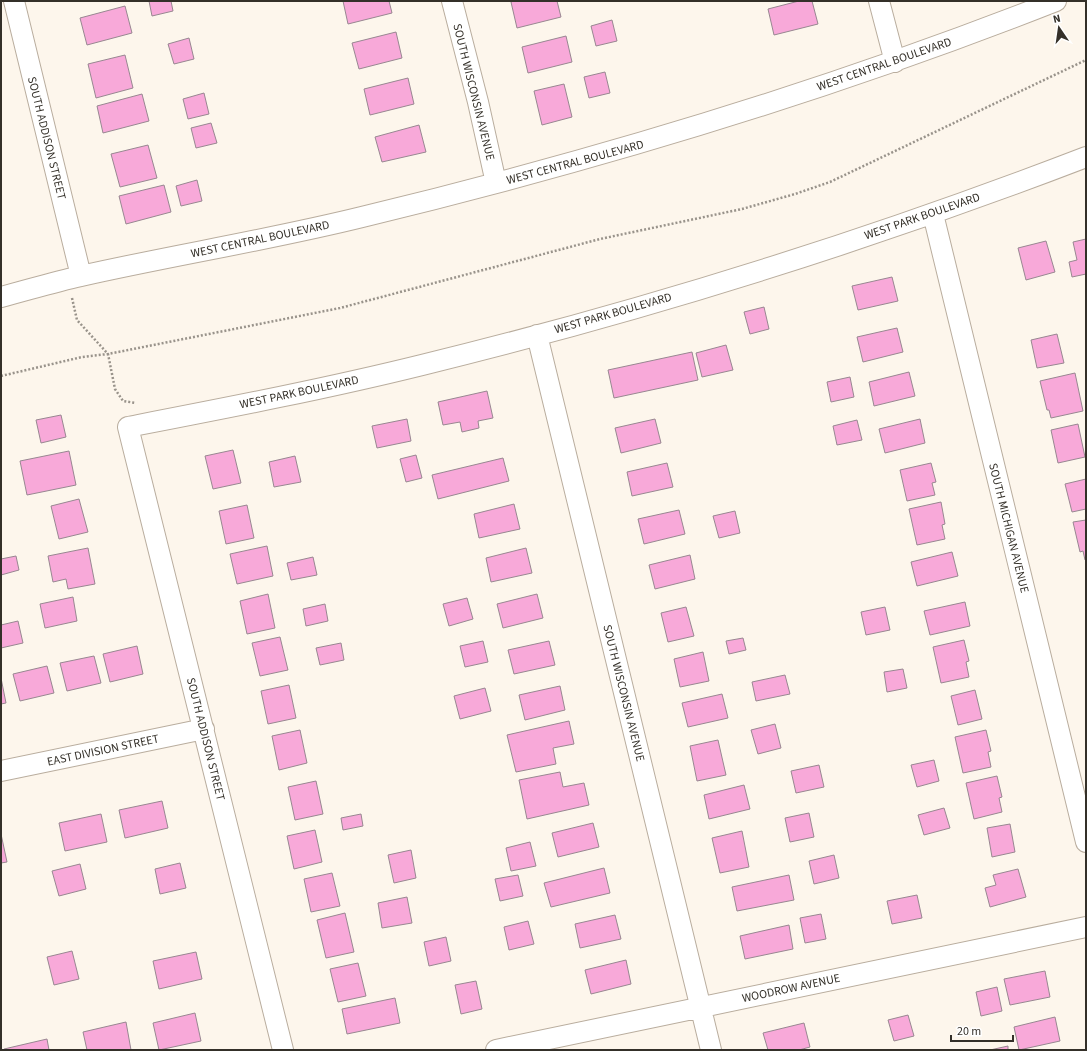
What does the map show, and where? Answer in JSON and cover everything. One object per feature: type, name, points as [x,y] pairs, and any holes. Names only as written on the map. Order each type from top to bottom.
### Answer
[{"type":"street","name":"SOUTH ADDISON STREET","points":[[14,1],[74,278]]},
{"type":"street","name":"SOUTH WISCONSIN AVENUE","points":[[452,1],[478,102],[496,183]]},
{"type":"street","points":[[879,1],[895,62]]},
{"type":"street","name":"WEST CENTRAL BOULEVARD","points":[[1,297],[74,278],[352,220],[612,152],[784,99],[895,62],[1056,1]]},
{"type":"street","name":"WEST PARK BOULEVARD","points":[[128,428],[285,396],[421,365],[537,335],[736,278],[933,214],[1086,157]]},
{"type":"street","name":"SOUTH MICHIGAN AVENUE","points":[[933,214],[1086,842]]},
{"type":"street","name":"SOUTH WISCONSIN AVENUE","points":[[537,335],[711,1050]]},
{"type":"street","name":"SOUTH ADDISON STREET","points":[[128,428],[283,1050]]},
{"type":"street","name":"EAST DIVISION STREET","points":[[1,771],[204,729]]},
{"type":"street","name":"WOODROW AVENUE","points":[[496,1050],[1086,927]]},
{"type":"path","points":[[1,376],[82,357],[108,354],[340,308],[600,239],[742,210],[830,182],[1086,60]]},
{"type":"path","points":[[74,278],[77,320],[108,354],[115,389],[123,401],[140,404]]},
{"type":"building","points":[[149,1],[171,1],[173,11],[152,16]]},
{"type":"building","points":[[343,1],[389,1],[392,13],[348,24]]},
{"type":"building","points":[[557,1],[561,17],[517,28],[511,2]]},
{"type":"building","points":[[799,1],[812,1],[818,24],[774,35],[768,9]]},
{"type":"building","points":[[125,6],[132,33],[87,45],[80,18]]},
{"type":"building","points":[[612,20],[617,41],[596,46],[591,26]]},
{"type":"building","points":[[396,32],[402,58],[359,69],[352,43]]},
{"type":"building","points":[[566,36],[572,62],[528,73],[522,47]]},
{"type":"building","points":[[189,38],[194,59],[174,64],[168,44]]},
{"type":"building","points":[[125,55],[133,88],[96,98],[88,64]]},
{"type":"building","points":[[605,72],[610,93],[589,98],[584,77]]},
{"type":"building","points":[[408,78],[414,104],[370,115],[364,89]]},
{"type":"building","points":[[564,84],[572,117],[542,125],[534,91]]},
{"type":"building","points":[[204,93],[209,114],[188,119],[183,99]]},
{"type":"building","points":[[142,94],[149,121],[103,133],[97,106]]},
{"type":"building","points":[[211,123],[217,143],[196,148],[191,128]]},
{"type":"building","points":[[419,125],[426,152],[382,162],[375,137]]},
{"type":"building","points":[[148,145],[157,178],[120,187],[111,154]]},
{"type":"building","points":[[197,180],[202,201],[181,206],[176,186]]},
{"type":"building","points":[[164,185],[171,212],[126,224],[119,196]]},
{"type":"building","points":[[1086,239],[1086,274],[1072,277],[1069,262],[1077,260],[1073,242]]},
{"type":"building","points":[[1046,241],[1055,272],[1026,280],[1018,248]]},
{"type":"building","points":[[892,277],[898,301],[858,310],[852,286]]},
{"type":"building","points":[[764,307],[769,329],[750,334],[744,312]]},
{"type":"building","points":[[897,328],[903,352],[863,362],[857,337]]},
{"type":"building","points":[[1057,334],[1064,363],[1037,368],[1031,340]]},
{"type":"building","points":[[726,345],[733,370],[702,377],[696,353]]},
{"type":"building","points":[[692,352],[698,380],[614,398],[608,370]]},
{"type":"building","points":[[909,372],[915,396],[874,406],[869,382]]},
{"type":"building","points":[[1075,373],[1083,411],[1051,418],[1049,410],[1047,410],[1040,381]]},
{"type":"building","points":[[850,377],[854,397],[831,402],[827,382]]},
{"type":"building","points":[[487,391],[493,418],[478,421],[479,428],[462,432],[460,422],[443,425],[438,402]]},
{"type":"building","points":[[61,415],[66,437],[41,443],[36,420]]},
{"type":"building","points":[[407,419],[411,441],[377,448],[372,426]]},
{"type":"building","points":[[655,419],[661,443],[621,453],[615,428]]},
{"type":"building","points":[[920,419],[925,443],[885,453],[879,429]]},
{"type":"building","points":[[857,420],[862,440],[837,445],[833,426]]},
{"type":"building","points":[[1078,424],[1085,457],[1058,463],[1051,430]]},
{"type":"building","points":[[233,450],[241,483],[213,489],[205,456]]},
{"type":"building","points":[[69,451],[76,485],[27,495],[20,461]]},
{"type":"building","points":[[416,455],[422,478],[406,482],[400,459]]},
{"type":"building","points":[[295,456],[301,482],[274,487],[269,462]]},
{"type":"building","points":[[503,458],[509,481],[438,499],[432,475]]},
{"type":"building","points":[[667,463],[673,487],[632,496],[627,472]]},
{"type":"building","points":[[931,463],[936,482],[932,483],[935,495],[907,501],[900,470]]},
{"type":"building","points":[[1086,479],[1086,509],[1072,512],[1065,484]]},
{"type":"building","points":[[79,499],[88,532],[59,539],[51,506]]},
{"type":"building","points":[[941,502],[945,524],[942,525],[945,539],[917,545],[909,509]]},
{"type":"building","points":[[514,504],[520,529],[479,538],[474,514]]},
{"type":"building","points":[[247,505],[254,538],[226,544],[219,511]]},
{"type":"building","points":[[679,510],[685,534],[644,544],[638,519]]},
{"type":"building","points":[[735,511],[740,533],[719,538],[713,516]]},
{"type":"building","points":[[1086,520],[1085,560],[1083,551],[1080,552],[1073,522]]},
{"type":"building","points":[[267,546],[273,576],[237,584],[230,554]]},
{"type":"building","points":[[88,548],[95,584],[68,589],[66,579],[53,582],[48,556]]},
{"type":"building","points":[[526,548],[532,573],[491,582],[486,558]]},
{"type":"building","points":[[952,552],[958,576],[917,586],[911,562]]},
{"type":"building","points":[[690,555],[695,579],[655,589],[649,565]]},
{"type":"building","points":[[16,556],[19,570],[1,575],[1,559]]},
{"type":"building","points":[[313,557],[317,575],[291,580],[287,563]]},
{"type":"building","points":[[268,594],[275,628],[247,634],[240,601]]},
{"type":"building","points":[[537,594],[543,618],[503,628],[497,604]]},
{"type":"building","points":[[73,597],[77,621],[45,628],[40,604]]},
{"type":"building","points":[[467,598],[473,619],[449,626],[443,604]]},
{"type":"building","points":[[965,602],[970,626],[930,635],[924,611]]},
{"type":"building","points":[[325,604],[328,621],[306,626],[303,609]]},
{"type":"building","points":[[686,607],[694,636],[668,642],[661,613]]},
{"type":"building","points":[[885,607],[890,630],[866,635],[861,612]]},
{"type":"building","points":[[18,621],[23,643],[1,648],[1,625]]},
{"type":"building","points":[[280,637],[288,670],[260,676],[252,643]]},
{"type":"building","points":[[743,638],[746,650],[729,654],[726,641]]},
{"type":"building","points":[[964,640],[969,661],[966,662],[969,677],[941,683],[933,647]]},
{"type":"building","points":[[483,641],[488,662],[465,667],[460,646]]},
{"type":"building","points":[[549,641],[555,665],[514,674],[508,650]]},
{"type":"building","points":[[341,643],[344,660],[320,665],[316,648]]},
{"type":"building","points":[[137,646],[143,674],[110,682],[103,654]]},
{"type":"building","points":[[703,652],[709,681],[680,687],[674,659]]},
{"type":"building","points":[[94,656],[101,683],[67,691],[60,663]]},
{"type":"building","points":[[47,666],[54,693],[20,701],[13,674]]},
{"type":"building","points":[[903,669],[907,688],[887,692],[884,672]]},
{"type":"building","points":[[785,675],[790,694],[756,701],[752,682]]},
{"type":"building","points":[[1,678],[6,703],[1,704]]},
{"type":"building","points":[[289,685],[296,718],[268,724],[261,691]]},
{"type":"building","points":[[560,686],[565,710],[525,720],[519,695]]},
{"type":"building","points":[[485,688],[491,711],[460,719],[454,696]]},
{"type":"building","points":[[975,690],[982,719],[958,725],[951,696]]},
{"type":"building","points":[[722,694],[728,718],[688,727],[682,703]]},
{"type":"building","points":[[569,721],[574,744],[553,748],[556,764],[516,772],[507,735]]},
{"type":"building","points":[[775,724],[781,748],[758,754],[751,730]]},
{"type":"building","points":[[300,730],[307,763],[279,770],[272,736]]},
{"type":"building","points":[[986,730],[991,751],[988,752],[991,767],[963,773],[955,737]]},
{"type":"building","points":[[718,740],[726,775],[697,781],[690,746]]},
{"type":"building","points":[[934,760],[939,781],[917,787],[911,765]]},
{"type":"building","points":[[819,765],[824,787],[796,793],[791,771]]},
{"type":"building","points":[[560,772],[563,787],[584,783],[589,805],[527,819],[519,780]]},
{"type":"building","points":[[997,776],[1002,797],[999,798],[1002,812],[974,819],[966,783]]},
{"type":"building","points":[[316,781],[323,814],[295,820],[288,787]]},
{"type":"building","points":[[744,785],[750,809],[709,819],[704,795]]},
{"type":"building","points":[[162,801],[168,828],[125,838],[119,810]]},
{"type":"building","points":[[944,808],[950,828],[924,835],[918,815]]},
{"type":"building","points":[[809,813],[814,837],[790,842],[785,818]]},
{"type":"building","points":[[101,814],[107,842],[65,851],[59,823]]},
{"type":"building","points":[[361,814],[363,826],[343,830],[341,818]]},
{"type":"building","points":[[593,823],[599,847],[558,857],[552,833]]},
{"type":"building","points":[[1010,824],[1015,852],[992,857],[987,828]]},
{"type":"building","points":[[315,830],[322,862],[294,869],[287,836]]},
{"type":"building","points":[[742,831],[749,867],[720,873],[712,838]]},
{"type":"building","points":[[1,834],[7,862],[1,863]]},
{"type":"building","points":[[530,842],[536,866],[511,871],[506,848]]},
{"type":"building","points":[[411,850],[416,878],[394,883],[388,855]]},
{"type":"building","points":[[834,855],[839,878],[814,884],[809,861]]},
{"type":"building","points":[[180,863],[186,888],[160,894],[155,869]]},
{"type":"building","points":[[80,864],[86,889],[59,896],[52,871]]},
{"type":"building","points":[[604,868],[610,893],[551,907],[544,883]]},
{"type":"building","points":[[1018,869],[1026,897],[990,907],[985,888],[996,885],[993,875]]},
{"type":"building","points":[[332,873],[340,906],[311,912],[304,879]]},
{"type":"building","points":[[518,875],[523,896],[500,901],[495,879]]},
{"type":"building","points":[[789,875],[794,900],[737,911],[732,887]]},
{"type":"building","points":[[917,895],[922,918],[892,924],[887,901]]},
{"type":"building","points":[[407,897],[412,923],[382,928],[378,903]]},
{"type":"building","points":[[345,913],[354,952],[326,958],[317,920]]},
{"type":"building","points":[[821,914],[826,939],[805,943],[800,918]]},
{"type":"building","points":[[615,915],[621,939],[580,948],[575,924]]},
{"type":"building","points":[[528,921],[534,944],[509,950],[504,927]]},
{"type":"building","points":[[789,925],[793,949],[745,959],[740,936]]},
{"type":"building","points":[[446,937],[451,961],[429,966],[424,942]]},
{"type":"building","points":[[72,951],[79,979],[54,985],[47,957]]},
{"type":"building","points":[[196,952],[202,979],[159,989],[153,961]]},
{"type":"building","points":[[626,960],[631,984],[591,994],[585,970]]},
{"type":"building","points":[[358,963],[366,996],[338,1002],[330,969]]},
{"type":"building","points":[[1045,971],[1050,997],[1010,1005],[1004,979]]},
{"type":"building","points":[[476,981],[482,1009],[461,1014],[455,985]]},
{"type":"building","points":[[997,987],[1002,1011],[981,1016],[976,992]]},
{"type":"building","points":[[395,998],[400,1023],[347,1034],[342,1009]]},
{"type":"building","points":[[195,1013],[201,1041],[159,1050],[153,1023]]},
{"type":"building","points":[[908,1015],[914,1036],[894,1041],[888,1020]]},
{"type":"building","points":[[1055,1017],[1060,1041],[1019,1050],[1014,1027]]},
{"type":"building","points":[[126,1022],[131,1050],[87,1050],[83,1032]]},
{"type":"building","points":[[804,1023],[810,1047],[799,1050],[768,1050],[763,1033]]},
{"type":"building","points":[[47,1039],[49,1050],[4,1050],[4,1049]]},
{"type":"building","points":[[1008,1046],[1008,1050],[990,1050]]}]
